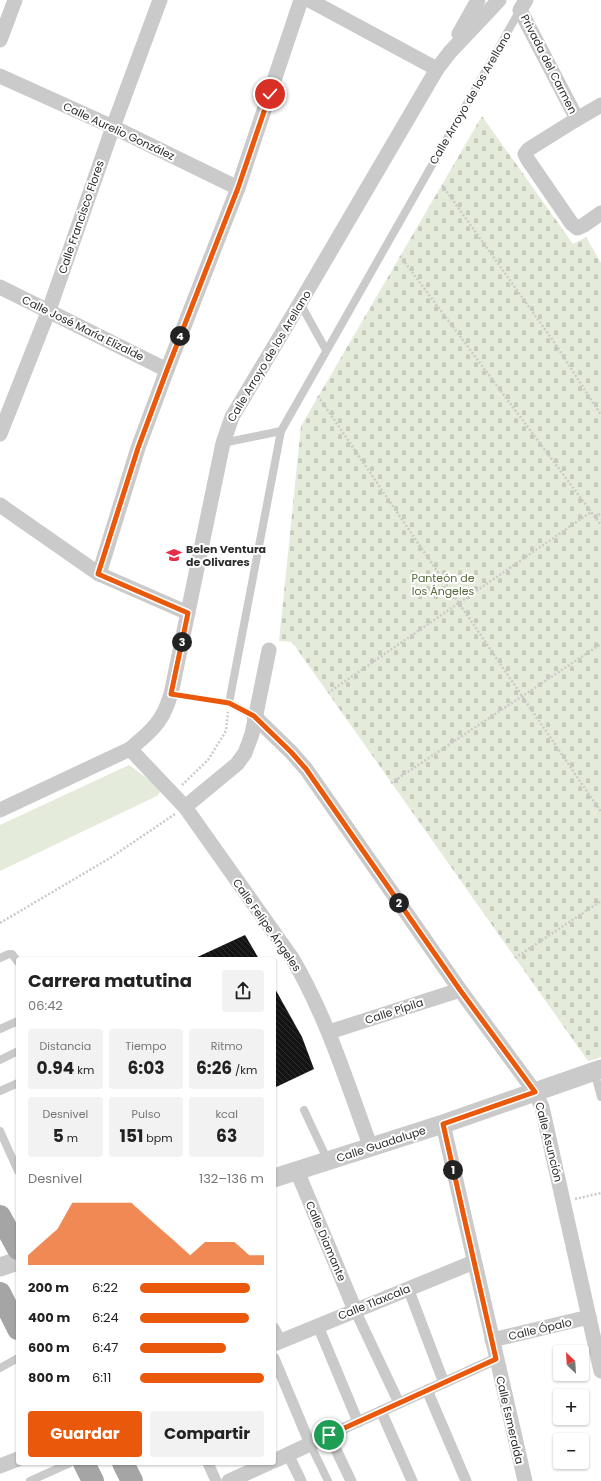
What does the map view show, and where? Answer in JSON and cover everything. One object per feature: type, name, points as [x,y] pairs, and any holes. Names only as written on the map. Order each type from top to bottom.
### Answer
[{"type":"main road","points":[[0,1211],[16,1221]]},
{"type":"main road","points":[[0,1216],[16,1245]]},
{"type":"main road","points":[[0,1293],[16,1326]]},
{"type":"main road","points":[[85,1465],[93,1481]]},
{"type":"main road","points":[[124,1465],[132,1481]]},
{"type":"street","points":[[0,40],[15,0]]},
{"type":"street","name":"Calle Francisco Flores","points":[[0,434],[49,310],[113,127],[160,0]]},
{"type":"street","points":[[98,574],[138,448],[238,188],[301,0]]},
{"type":"street","points":[[309,0],[437,69]]},
{"type":"street","name":"Calle Arroyo de los Arellano","points":[[450,52],[478,0]]},
{"type":"street","name":"Calle Arroyo de los Arellano","points":[[0,810],[130,749],[145,736],[164,713],[171,694],[223,443],[232,416],[437,69],[450,52],[499,0]]},
{"type":"street","name":"Privada del Carmen","points":[[523,5],[577,119]]},
{"type":"street","name":"Calle Aurelio González","points":[[0,76],[113,127],[238,188]]},
{"type":"street","points":[[601,105],[529,149],[525,154],[572,224],[577,228],[601,213]]},
{"type":"street","name":"Calle José María Elizalde","points":[[0,287],[49,310],[167,370]]},
{"type":"street","points":[[0,505],[98,574],[188,613]]},
{"type":"street","points":[[185,807],[237,764],[245,753],[252,734],[254,716],[269,650]]},
{"type":"street","name":"Calle Asunción","points":[[254,716],[306,769],[460,990],[535,1092],[542,1107],[562,1202],[601,1371]]},
{"type":"street","name":"Calle Felipe Ángeles","points":[[130,749],[185,807],[292,958],[304,978],[328,1032],[371,1148]]},
{"type":"street","name":"Calle Pípila","points":[[328,1032],[460,990]]},
{"type":"street","name":"Calle Guadalupe","points":[[276,1177],[443,1124],[597,1070]]},
{"type":"street","name":"Calle Esmeralda","points":[[443,1124],[525,1481]]},
{"type":"street","name":"Calle Diamante","points":[[296,1171],[355,1310]]},
{"type":"street","points":[[0,1267],[16,1262]]},
{"type":"street","name":"Calle Tlaxcala","points":[[276,1338],[318,1326],[474,1262]]},
{"type":"street","points":[[408,1288],[444,1383]]},
{"type":"street","points":[[355,1310],[399,1403]]},
{"type":"street","name":"Calle Ópalo","points":[[492,1340],[589,1317]]},
{"type":"street","points":[[318,1326],[358,1422]]},
{"type":"street","points":[[276,1459],[496,1359]]},
{"type":"street","points":[[276,1363],[310,1444]]},
{"type":"street","points":[[428,1390],[466,1481]]},
{"type":"street","points":[[382,1411],[412,1481]]},
{"type":"street","points":[[329,1435],[351,1481]]},
{"type":"street","points":[[288,1454],[300,1481]]},
{"type":"street","points":[[0,1466],[16,1460]]},
{"type":"street","points":[[209,1465],[216,1481]]},
{"type":"street","points":[[229,1481],[247,1477],[265,1465]]},
{"type":"lane","name":"Calle Arroyo de los Arellano","points":[[229,703],[281,431],[523,5]]},
{"type":"lane","points":[[300,303],[326,350]]},
{"type":"lane","points":[[223,443],[281,431]]},
{"type":"lane","points":[[229,703],[254,716]]},
{"type":"lane","points":[[0,958],[12,954],[16,959]]},
{"type":"lane","points":[[0,1029],[16,1022]]},
{"type":"lane","points":[[0,1060],[16,1052]]},
{"type":"lane","points":[[597,1070],[601,1097]]},
{"type":"lane","points":[[0,1091],[16,1084]]},
{"type":"lane","points":[[304,1110],[328,1161]]},
{"type":"lane","points":[[0,1131],[16,1167]]},
{"type":"lane","points":[[0,1368],[16,1359]]},
{"type":"lane","points":[[310,1444],[328,1481]]},
{"type":"lane","points":[[30,1481],[66,1465]]},
{"type":"path","points":[[442,185],[554,342],[601,415]]},
{"type":"path","points":[[400,256],[601,525]]},
{"type":"path","points":[[318,396],[601,812]]},
{"type":"path","points":[[328,693],[591,512]]},
{"type":"path","points":[[595,517],[601,513]]},
{"type":"path","points":[[391,783],[601,644]]},
{"type":"path","points":[[171,694],[229,703],[226,731],[208,760],[172,794]]},
{"type":"path","points":[[0,923],[110,858],[185,807]]},
{"type":"path","points":[[515,958],[601,901]]},
{"type":"path","points":[[562,1202],[601,1193]]},
{"type":"green space","name":"Panteón de los Ángeles","points":[[482,116],[573,244],[586,237],[601,263],[601,1057],[588,1061],[292,642],[279,641],[301,426]]},
{"type":"green space","points":[[129,765],[155,784],[161,791],[157,796],[0,871],[0,825]]},
{"type":"building","points":[[245,935],[258,957],[197,957]]},
{"type":"building","points":[[276,991],[302,1037],[314,1069],[276,1087]]},
{"type":"place","name":"Belen Ventura de Olivares","points":[[174,555]]},
{"type":"route","points":[[270,94],[238,188],[138,448],[98,574],[188,613],[171,694],[229,703],[254,716],[291,752],[306,769],[460,990],[535,1092],[443,1124],[496,1359],[329,1435]]}]
